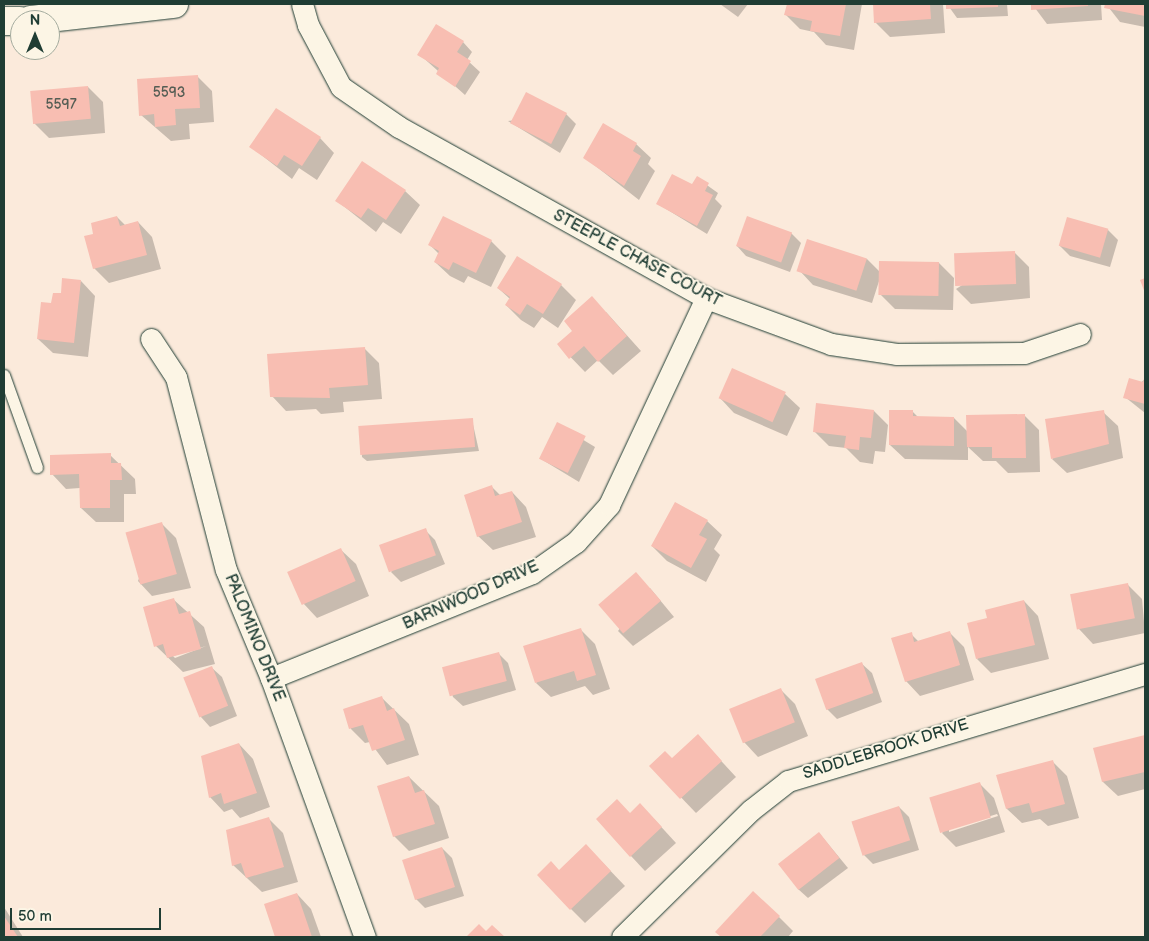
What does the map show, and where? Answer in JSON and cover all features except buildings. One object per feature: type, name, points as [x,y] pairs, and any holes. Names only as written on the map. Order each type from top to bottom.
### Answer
[{"type":"street","points":[[60,14],[174,4]]},
{"type":"street","name":"STEEPLE CHASE COURT","points":[[302,4],[308,25],[341,86],[441,151],[706,298],[831,344],[896,354],[1024,353],[1080,334]]},
{"type":"street","name":"BARNWOOD DRIVE","points":[[271,678],[532,573],[576,542],[609,505],[706,298]]},
{"type":"street","name":"PALOMINO DRIVE","points":[[151,339],[176,377],[226,570],[271,678],[365,937]]},
{"type":"street","name":"SADDLEBROOK DRIVE","points":[[622,937],[751,810],[788,780],[1145,674]]},
{"type":"lane","points":[[4,375],[37,467]]}]
